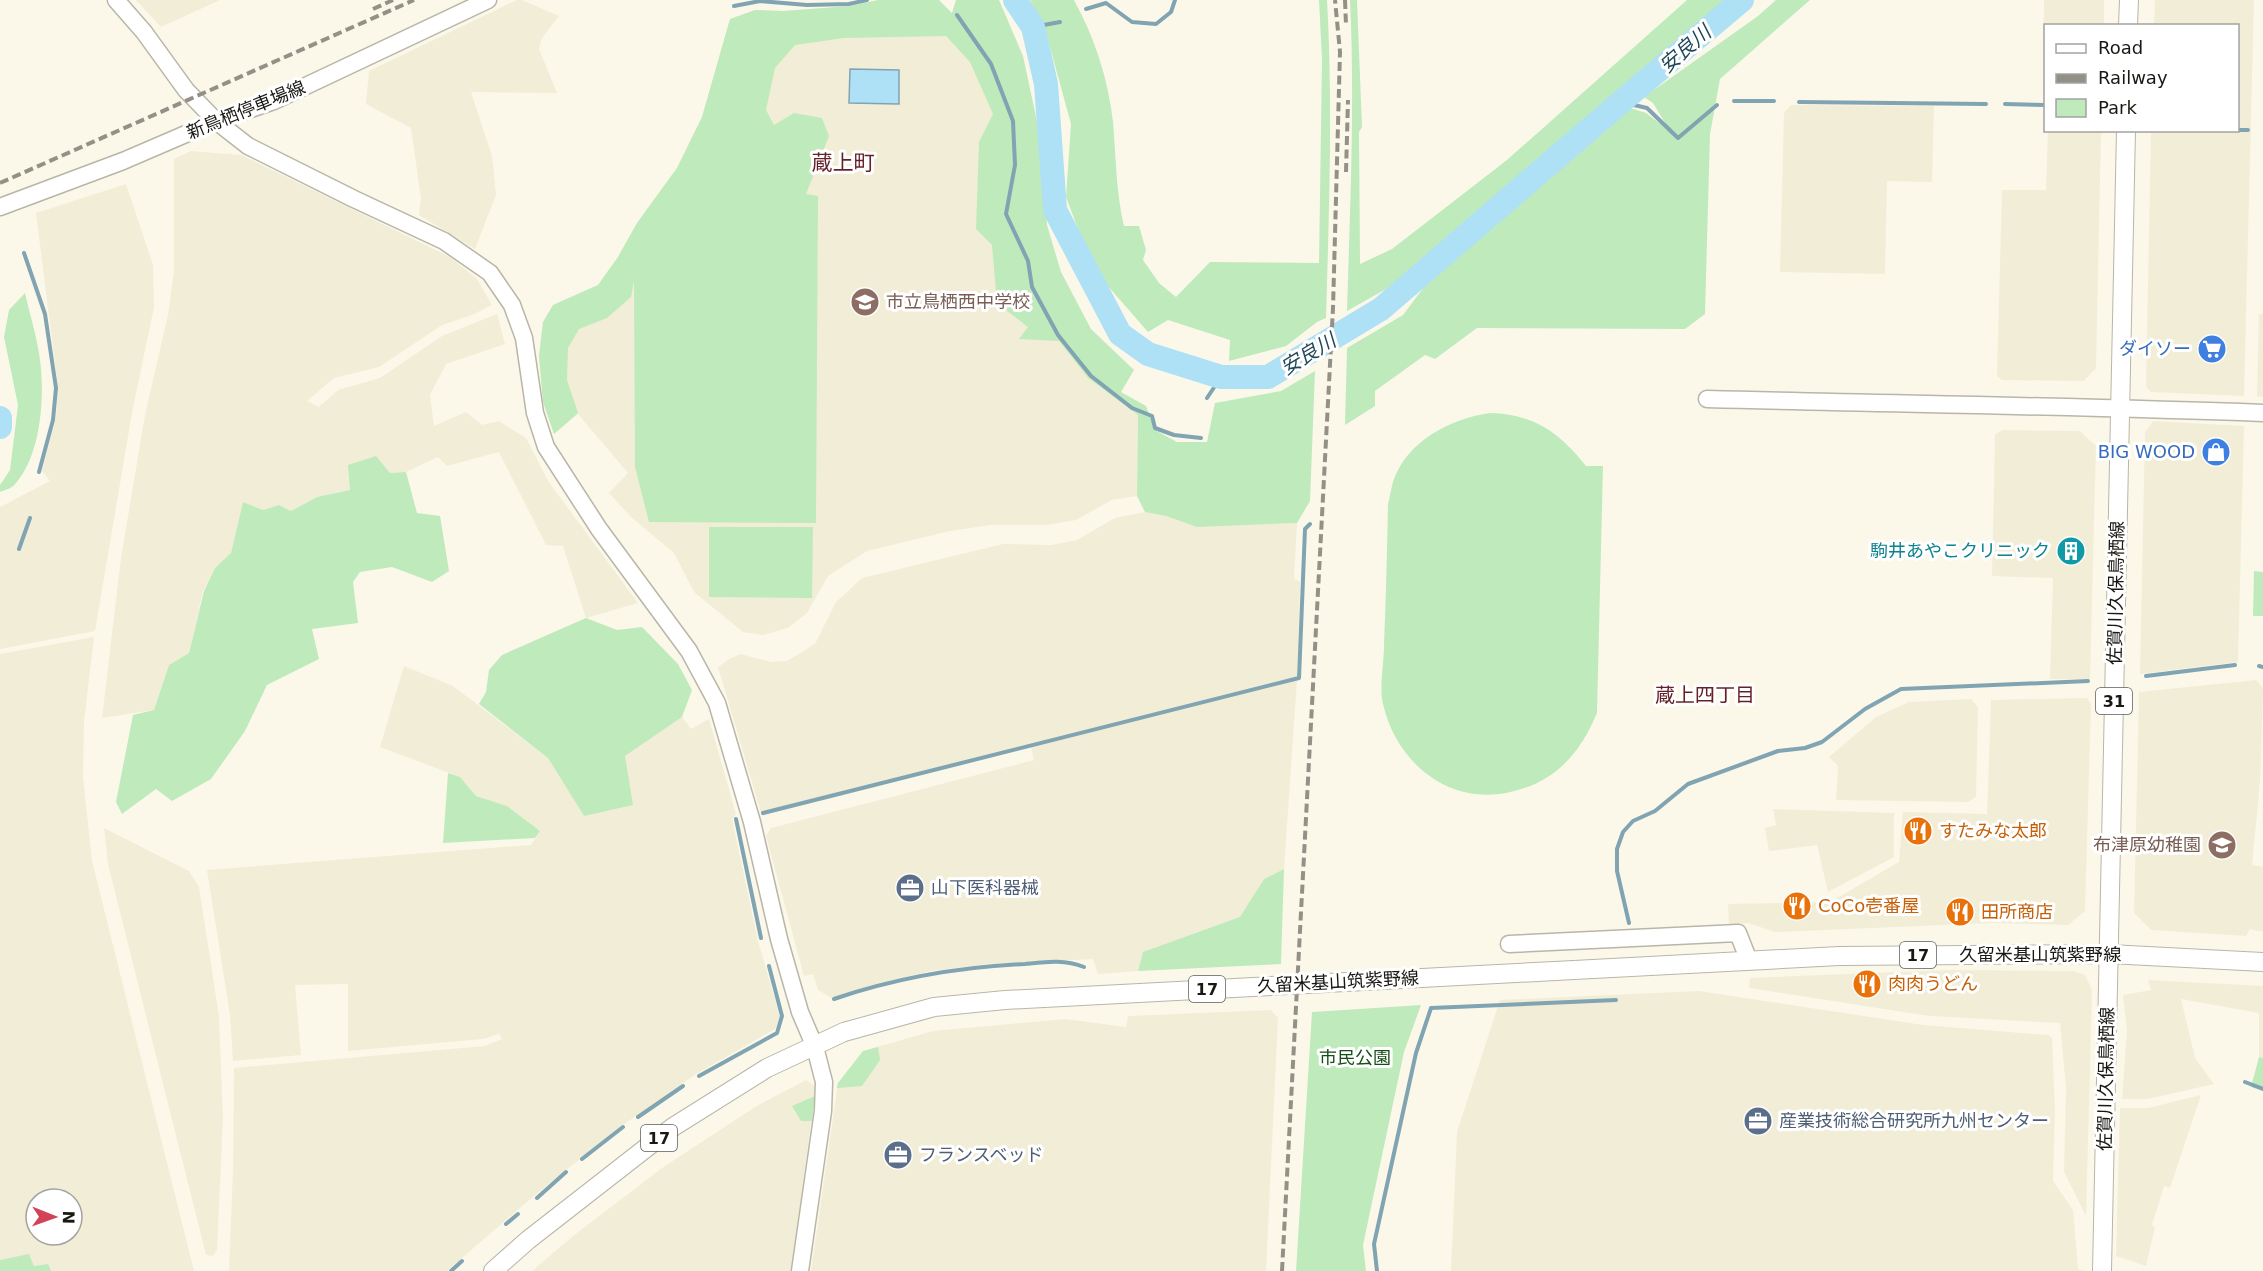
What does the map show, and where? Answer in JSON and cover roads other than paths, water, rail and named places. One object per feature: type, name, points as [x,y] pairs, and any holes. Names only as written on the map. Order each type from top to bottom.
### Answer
[{"type":"main road","points":[[2128,24],[2129,0]]},
{"type":"main road","name":"佐賀川久保鳥栖線","points":[[2102,1271],[2126,132]]},
{"type":"main road","name":"久留米基山筑紫野線","points":[[493,1271],[528,1240],[673,1127],[767,1068],[844,1032],[934,1007],[1005,1000],[1839,956],[2109,954],[2263,962]]},
{"type":"street","points":[[116,0],[144,32],[186,90],[216,121],[248,146],[444,241],[490,273],[512,305],[524,338],[535,413],[546,447],[599,529],[689,651],[717,703],[752,822],[779,939],[800,1012],[815,1047],[824,1082],[823,1112],[800,1271]]},
{"type":"street","name":"新鳥栖停車場線","points":[[6,205],[274,100],[488,0]]},
{"type":"street","points":[[1707,399],[2263,412]]},
{"type":"street","points":[[1509,944],[1738,933],[1749,961]]},
{"type":"water","points":[[850,69],[899,70],[899,104],[849,103]]},
{"type":"waterway","points":[[734,6],[760,1],[807,5],[849,4],[867,0]]},
{"type":"waterway","name":"安良川","points":[[1015,0],[1033,27],[1046,84],[1055,210],[1120,334],[1148,354],[1221,377],[1268,377],[1381,309],[1742,0]]},
{"type":"waterway","points":[[1086,9],[1106,3],[1132,22],[1156,24],[1171,12],[1175,0]]},
{"type":"waterway","points":[[957,15],[991,64],[1013,121],[1015,165],[1006,214],[1028,261],[1032,287],[1058,335],[1091,376],[1132,408],[1152,416],[1155,428],[1174,435],[1201,438]]},
{"type":"waterway","points":[[1033,27],[1060,22]]},
{"type":"waterway","points":[[1734,101],[1774,101]]},
{"type":"waterway","points":[[1621,102],[1647,108],[1678,138],[1717,105]]},
{"type":"waterway","points":[[1799,102],[1986,104]]},
{"type":"waterway","points":[[2005,104],[2044,105]]},
{"type":"waterway","points":[[2239,130],[2248,130]]},
{"type":"waterway","points":[[24,253],[45,314],[56,388],[53,420],[39,472]]},
{"type":"waterway","points":[[1207,398],[1221,377]]},
{"type":"waterway","name":"安良川","points":[[0,418],[0,427]]},
{"type":"waterway","points":[[19,549],[30,518]]},
{"type":"waterway","points":[[763,813],[1299,678],[1305,529],[1310,524]]},
{"type":"waterway","points":[[2146,676],[2235,665]]},
{"type":"waterway","points":[[2259,666],[2263,667]]},
{"type":"waterway","points":[[1629,923],[1617,871],[1617,849],[1623,832],[1633,821],[1655,811],[1688,784],[1778,751],[1805,748],[1822,742],[1865,709],[1901,689],[2088,681]]},
{"type":"waterway","points":[[736,819],[761,938]]},
{"type":"waterway","points":[[834,999],[904,979],[952,971],[1047,962],[1062,962],[1084,967]]},
{"type":"waterway","points":[[699,1076],[777,1033],[782,1016],[769,966]]},
{"type":"waterway","points":[[1377,1271],[1374,1244],[1416,1053],[1431,1008],[1616,1000]]},
{"type":"waterway","points":[[2245,1082],[2263,1089]]},
{"type":"waterway","points":[[638,1117],[683,1086]]},
{"type":"waterway","points":[[582,1159],[623,1127]]},
{"type":"waterway","points":[[537,1198],[566,1172]]},
{"type":"waterway","points":[[506,1224],[518,1214]]},
{"type":"waterway","points":[[451,1271],[462,1261]]},
{"type":"railway","points":[[373,9],[393,0]]},
{"type":"railway","points":[[0,183],[414,0]]},
{"type":"railway","points":[[1282,1271],[1333,308],[1340,52],[1335,0]]},
{"type":"railway","points":[[1345,0],[1346,25]]},
{"type":"railway","points":[[1346,172],[1348,100]]},
{"type":"place","name":"市立鳥栖西中学校","points":[[865,302]]},
{"type":"place","name":"ダイソー","points":[[2212,349]]},
{"type":"place","name":"BIG WOOD","points":[[2216,452]]},
{"type":"place","name":"駒井あやこクリニック","points":[[2071,551]]},
{"type":"place","name":"すたみな太郎","points":[[1918,831]]},
{"type":"place","name":"布津原幼稚園","points":[[2222,845]]},
{"type":"place","name":"山下医科器械","points":[[910,888]]},
{"type":"place","name":"CoCo壱番屋","points":[[1797,906]]},
{"type":"place","name":"田所商店","points":[[1960,912]]},
{"type":"place","name":"肉肉うどん","points":[[1867,984]]},
{"type":"place","name":"産業技術総合研究所九州センター","points":[[1758,1121]]},
{"type":"place","name":"フランスベッド","points":[[898,1155]]},
{"type":"district","name":"蔵上町","points":[[843,163]]},
{"type":"district","name":"蔵上四丁目","points":[[1705,695]]},
{"type":"park label","name":"市民公園","points":[[1355,1058]]}]
